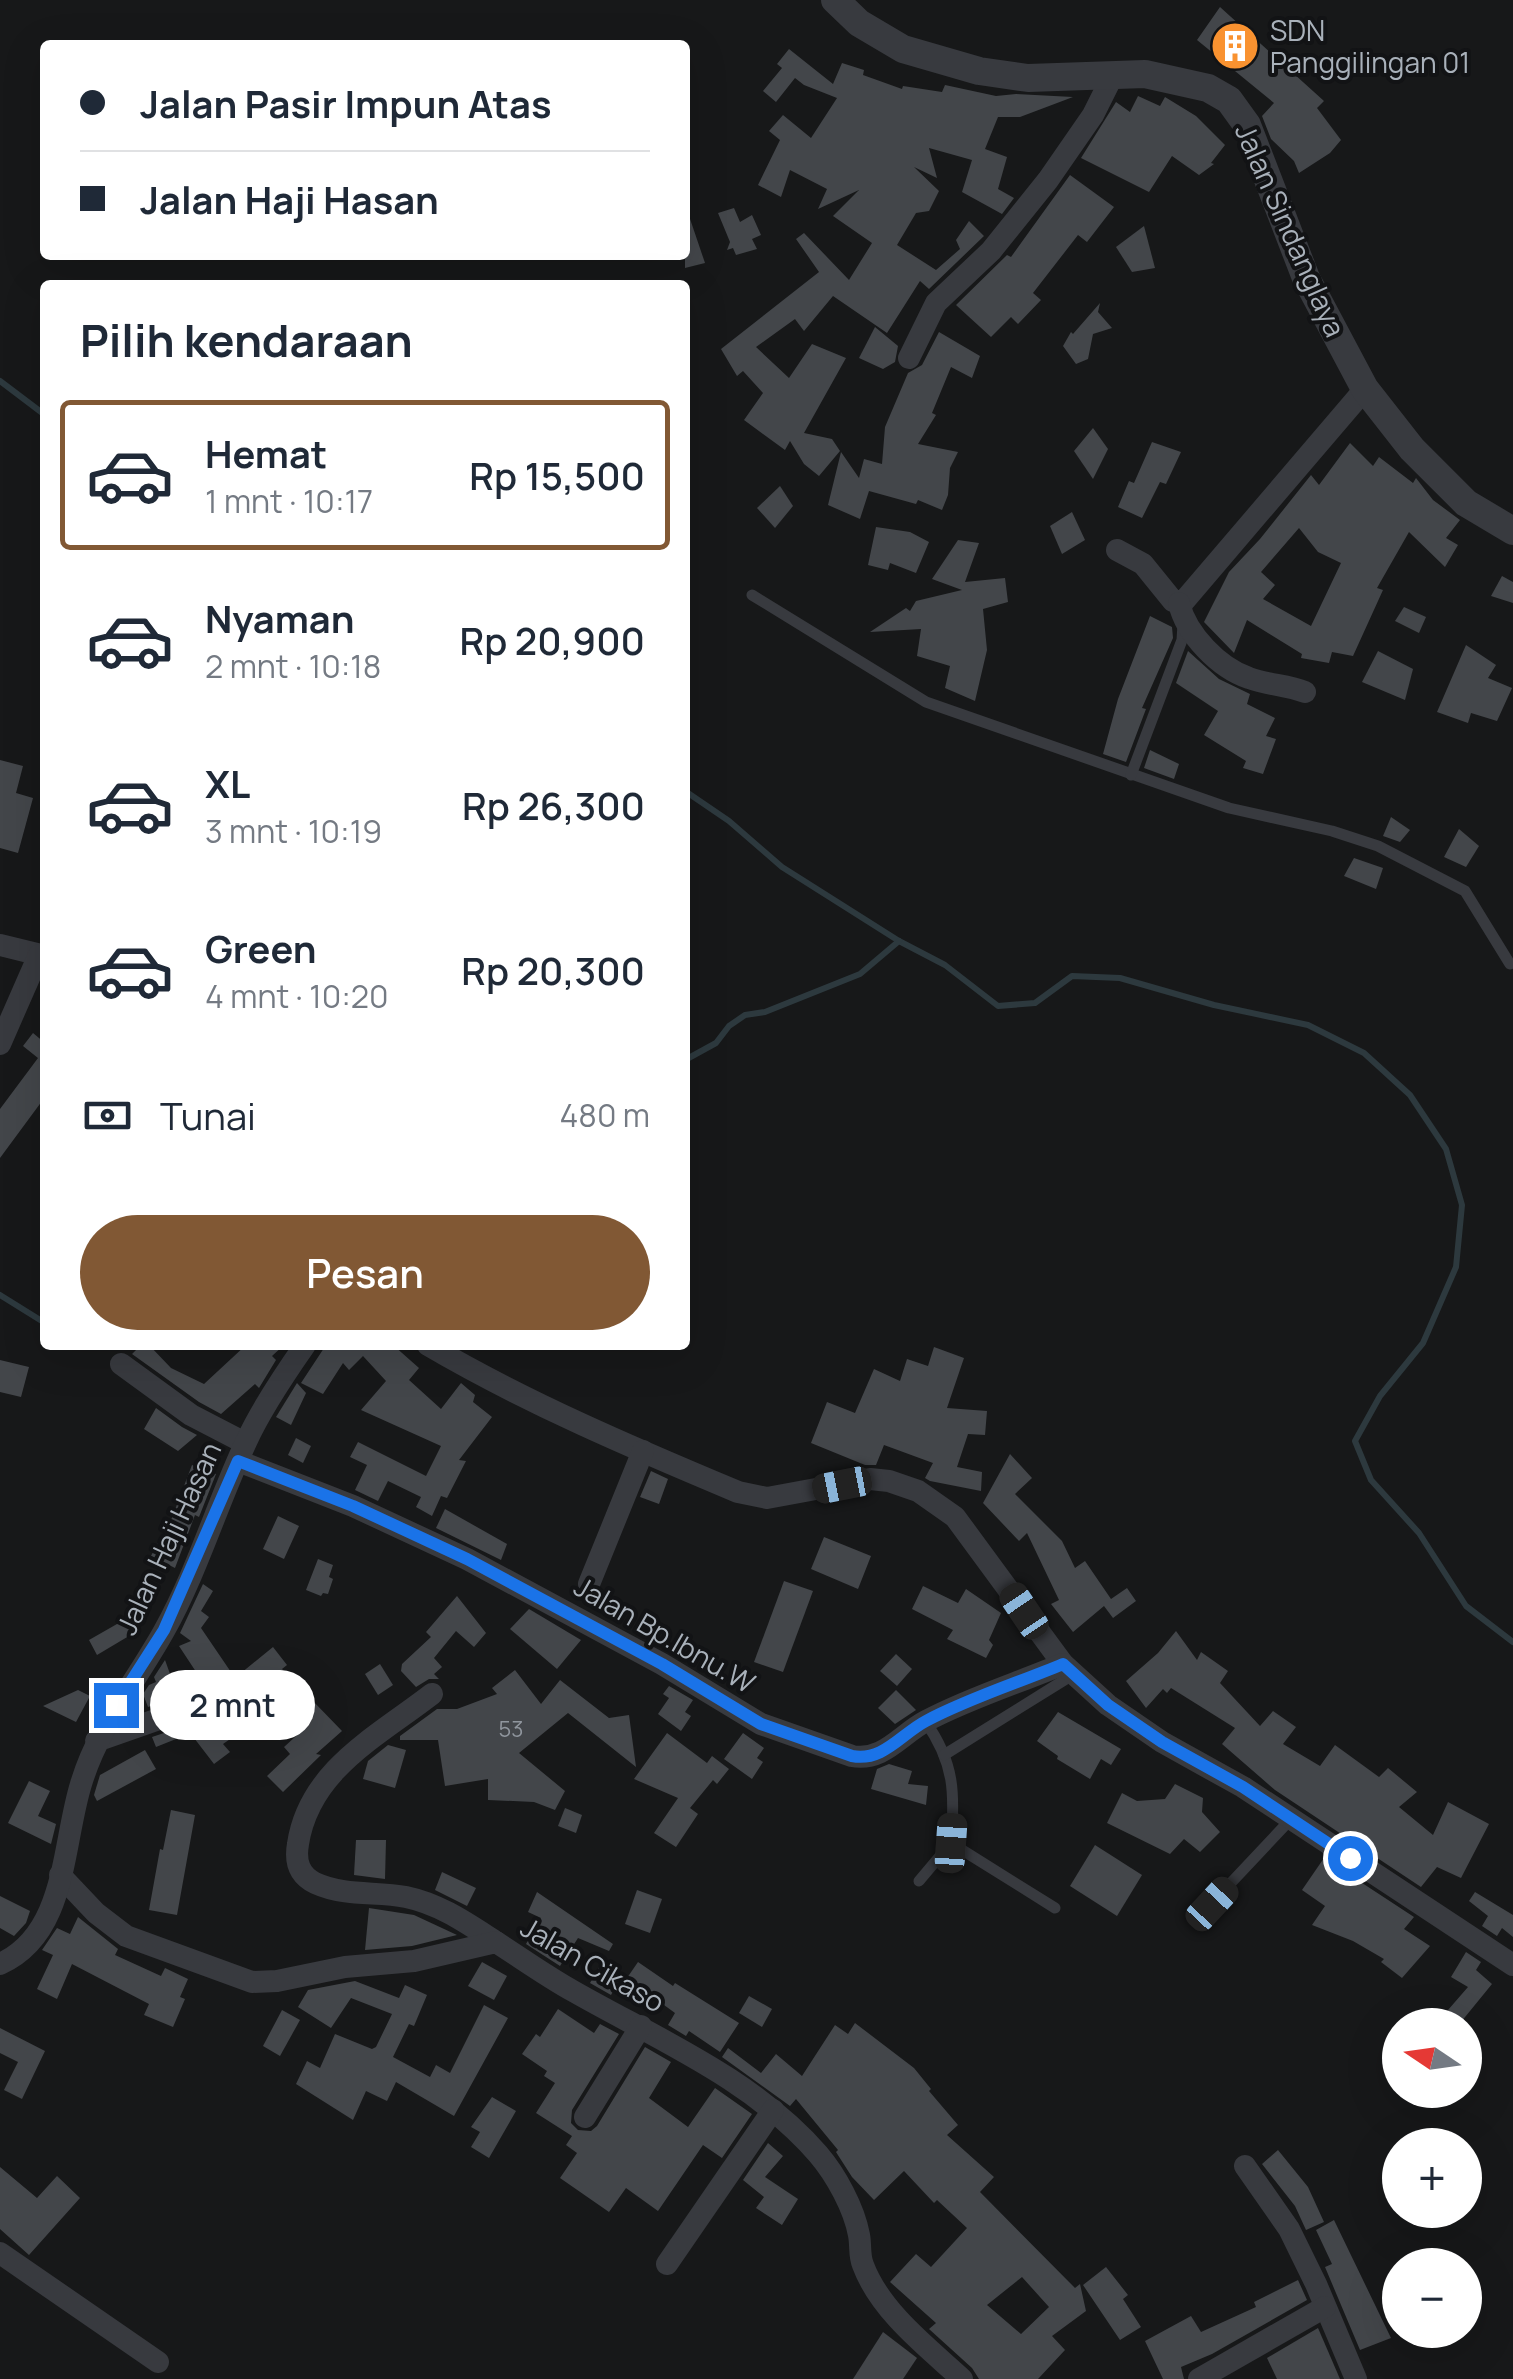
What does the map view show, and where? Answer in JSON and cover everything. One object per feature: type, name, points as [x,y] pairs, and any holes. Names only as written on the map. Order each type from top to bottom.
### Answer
[{"type":"street","name":"Jalan Sindanglaya","points":[[835,0],[859,24],[903,49],[979,71],[1028,78],[1145,74],[1208,88],[1229,100],[1247,124],[1306,278],[1366,389],[1412,449],[1466,503],[1513,531]]},
{"type":"street","points":[[909,358],[936,303],[991,251],[1048,180],[1093,115],[1113,75]]},
{"type":"street","points":[[1181,612],[1366,389]]},
{"type":"street","points":[[1117,550],[1143,564],[1194,635],[1233,670],[1305,692]]},
{"type":"street","points":[[0,944],[40,955]]},
{"type":"street","points":[[0,1044],[40,960]]},
{"type":"street","name":"Jalan Haji Hasan","points":[[0,1964],[15,1958],[32,1941],[52,1905],[79,1788],[96,1741],[164,1630],[242,1452],[302,1350]]},
{"type":"street","points":[[437,1350],[471,1370],[738,1492],[767,1498],[870,1479],[918,1491],[955,1517],[1068,1669],[1108,1705],[1162,1742],[1243,1787],[1513,1965]]},
{"type":"street","name":"Jalan Bp.Ibnu.W","points":[[120,1364],[242,1452],[467,1559],[662,1664],[761,1724],[798,1738],[864,1758],[895,1744],[925,1721],[1068,1669]]},
{"type":"street","points":[[589,1584],[644,1451]]},
{"type":"street","points":[[432,1694],[330,1770],[301,1826],[298,1867],[312,1881],[348,1894],[404,1897],[432,1904],[496,1942]]},
{"type":"street","points":[[96,1741],[210,1701]]},
{"type":"street","name":"Jalan Cikaso","points":[[60,1875],[96,1913],[126,1936],[252,1982],[414,1961],[496,1942],[572,1991],[641,2026],[792,2126],[822,2158],[843,2192],[858,2233],[861,2261],[872,2284],[895,2314],[962,2379]]},
{"type":"street","points":[[585,2117],[641,2026]]},
{"type":"street","points":[[667,2264],[773,2110]]},
{"type":"street","points":[[1245,2166],[1289,2230],[1356,2379]]},
{"type":"street","points":[[0,2253],[158,2362]]},
{"type":"street","points":[[1199,2379],[1326,2306]]},
{"type":"lane","points":[[752,595],[926,702],[1228,808],[1332,831],[1378,846],[1464,891],[1510,964]]},
{"type":"lane","points":[[1131,774],[1182,640],[1181,612]]},
{"type":"lane","points":[[944,1755],[1068,1669]]},
{"type":"lane","points":[[919,1882],[951,1843],[954,1781],[925,1721]]},
{"type":"lane","points":[[1212,1904],[1291,1819]]},
{"type":"lane","points":[[951,1843],[1056,1908]]},
{"type":"building","points":[[1220,7],[1324,101],[1317,108],[1341,140],[1330,153],[1299,173],[1294,161],[1271,139],[1262,116],[1274,103],[1197,40]]},
{"type":"building","points":[[789,49],[833,84],[842,63],[902,89],[903,86],[942,92],[945,85],[996,96],[1073,97],[1020,117],[998,117],[985,149],[1007,157],[998,189],[1014,198],[1002,214],[962,192],[972,160],[929,148],[937,178],[914,167],[939,191],[929,211],[916,213],[897,245],[936,270],[960,249],[956,240],[969,221],[984,236],[929,289],[920,281],[887,333],[833,296],[804,331],[795,319],[756,347],[789,378],[812,344],[846,358],[804,433],[832,439],[840,451],[819,476],[804,464],[790,441],[785,450],[744,420],[763,393],[743,371],[737,376],[721,349],[819,272],[796,239],[804,233],[849,280],[872,243],[833,216],[859,190],[818,209],[827,189],[790,170],[781,197],[758,185],[780,140],[769,131],[783,115],[811,138],[837,98],[795,78],[776,102],[763,91],[782,68],[777,64]]},
{"type":"building","points":[[1138,96],[1160,106],[1165,97],[1196,116],[1225,145],[1211,163],[1214,164],[1199,175],[1172,156],[1149,192],[1081,158],[1116,102],[1130,112]]},
{"type":"building","points":[[1070,175],[1114,207],[1087,242],[1078,235],[1033,293],[1041,300],[1018,324],[1011,317],[991,337],[956,305],[1007,255],[1011,257]]},
{"type":"building","points":[[734,208],[740,222],[752,215],[761,235],[752,239],[757,249],[736,255],[733,248],[727,250],[730,242],[718,213]]},
{"type":"building","points":[[690,219],[705,263],[685,268],[685,260],[690,260]]},
{"type":"building","points":[[1144,226],[1155,268],[1132,272],[1116,247]]},
{"type":"building","points":[[1100,303],[1098,312],[1112,328],[1093,334],[1088,359],[1076,364],[1063,346],[1071,332]]},
{"type":"building","points":[[875,327],[898,346],[895,362],[883,369],[859,358]]},
{"type":"building","points":[[939,332],[980,356],[972,378],[951,367],[932,413],[936,415],[918,444],[958,452],[950,468],[948,495],[942,510],[918,500],[916,504],[869,491],[860,519],[828,505],[841,452],[859,478],[864,459],[882,464],[885,427],[908,373],[922,365]]},
{"type":"building","points":[[1093,428],[1108,449],[1093,479],[1074,451]]},
{"type":"building","points":[[1152,442],[1181,452],[1166,484],[1160,482],[1142,518],[1118,507],[1129,481],[1134,483]]},
{"type":"building","points":[[1350,443],[1373,466],[1379,457],[1413,483],[1416,478],[1433,500],[1460,520],[1446,538],[1458,545],[1445,567],[1409,532],[1377,588],[1383,590],[1353,656],[1332,652],[1329,663],[1301,658],[1302,654],[1247,620],[1234,653],[1204,622],[1229,572],[1311,475],[1319,485]],"holes":[[[1299,528],[1318,552],[1341,563],[1311,626],[1263,599],[1275,585],[1261,572]]]},
{"type":"building","points":[[780,486],[793,506],[775,528],[757,508]]},
{"type":"building","points":[[1072,512],[1085,540],[1062,554],[1050,526]]},
{"type":"building","points":[[876,527],[910,532],[929,542],[916,573],[890,563],[888,570],[868,565]]},
{"type":"building","points":[[958,540],[979,543],[965,582],[1005,578],[1008,602],[983,609],[987,650],[975,701],[945,688],[950,666],[917,656],[921,629],[870,632],[906,608],[910,611],[916,601],[962,590],[932,579]]},
{"type":"building","points":[[1502,576],[1513,582],[1513,603],[1491,596]]},
{"type":"building","points":[[1404,607],[1426,617],[1419,633],[1395,621]]},
{"type":"building","points":[[1150,616],[1172,627],[1173,638],[1142,708],[1146,709],[1126,762],[1103,754],[1118,699]]},
{"type":"building","points":[[1466,645],[1496,665],[1488,678],[1512,688],[1497,721],[1471,713],[1468,723],[1437,712]]},
{"type":"building","points":[[1188,651],[1219,679],[1250,694],[1247,704],[1275,718],[1266,736],[1276,739],[1263,774],[1243,768],[1246,761],[1204,735],[1218,711],[1176,683]]},
{"type":"building","points":[[1378,651],[1413,669],[1405,700],[1362,682]]},
{"type":"building","points":[[1150,750],[1179,764],[1174,779],[1144,768]]},
{"type":"building","points":[[0,760],[23,766],[16,793],[33,798],[18,853],[0,848]]},
{"type":"building","points":[[1391,817],[1410,830],[1400,842],[1383,836]]},
{"type":"building","points":[[1459,829],[1479,846],[1466,867],[1444,857]]},
{"type":"building","points":[[1354,858],[1383,868],[1376,889],[1344,876]]},
{"type":"building","points":[[33,1033],[40,1039],[40,1104],[0,1158],[0,1109],[38,1058],[23,1046]]},
{"type":"building","points":[[934,1347],[964,1358],[947,1408],[987,1411],[985,1435],[968,1434],[957,1467],[982,1472],[981,1491],[930,1481],[925,1478],[933,1463],[884,1445],[876,1465],[865,1465],[811,1443],[827,1402],[855,1413],[874,1369],[900,1381],[907,1359],[928,1366]]},
{"type":"building","points":[[136,1350],[154,1350],[171,1368],[204,1384],[241,1350],[279,1350],[272,1356],[276,1360],[259,1388],[255,1384],[221,1414],[132,1354]]},
{"type":"building","points":[[323,1350],[399,1350],[419,1368],[409,1380],[441,1409],[461,1383],[475,1395],[473,1402],[492,1417],[459,1460],[466,1461],[447,1498],[441,1496],[432,1516],[416,1507],[421,1497],[388,1481],[378,1501],[355,1490],[367,1465],[350,1457],[358,1442],[426,1476],[441,1446],[361,1410],[386,1381],[363,1356],[349,1370],[343,1363],[323,1394],[301,1383]]},
{"type":"building","points":[[0,1360],[29,1367],[21,1397],[0,1392]]},
{"type":"building","points":[[297,1383],[306,1393],[291,1425],[276,1417]]},
{"type":"building","points":[[156,1408],[197,1435],[178,1451],[144,1429]]},
{"type":"building","points":[[296,1438],[311,1446],[303,1463],[288,1455]]},
{"type":"building","points":[[1010,1454],[1032,1478],[1015,1494],[1062,1541],[1075,1568],[1085,1561],[1111,1599],[1127,1588],[1136,1601],[1113,1618],[1104,1606],[1073,1632],[1051,1604],[1059,1600],[1027,1533],[1019,1541],[983,1503]]},
{"type":"building","points":[[192,1465],[216,1474],[175,1568],[151,1556],[162,1535],[165,1536]]},
{"type":"building","points":[[651,1471],[668,1479],[659,1504],[640,1497]]},
{"type":"building","points":[[445,1509],[507,1544],[501,1560],[436,1528]]},
{"type":"building","points":[[278,1516],[299,1526],[284,1559],[263,1549]]},
{"type":"building","points":[[824,1537],[871,1556],[858,1589],[811,1569]]},
{"type":"building","points":[[318,1559],[333,1565],[328,1594],[321,1596],[306,1590]]},
{"type":"building","points":[[784,1581],[813,1591],[783,1672],[754,1662]]},
{"type":"building","points":[[203,1584],[213,1591],[201,1611],[209,1617],[201,1628],[235,1678],[273,1647],[287,1665],[282,1669],[342,1731],[283,1792],[267,1776],[290,1754],[284,1747],[307,1726],[286,1700],[223,1744],[230,1752],[214,1764],[191,1734],[224,1712],[225,1703],[220,1690],[206,1687],[179,1646],[191,1641],[180,1633]]},
{"type":"building","points":[[923,1586],[958,1603],[966,1589],[1001,1613],[986,1658],[947,1639],[953,1630],[912,1609]]},
{"type":"building","points":[[457,1596],[486,1633],[474,1647],[456,1631],[434,1658],[442,1667],[434,1674],[439,1679],[429,1679],[416,1687],[401,1671],[402,1664],[431,1637],[426,1632]]},
{"type":"building","points":[[529,1609],[581,1640],[557,1669],[510,1629]]},
{"type":"building","points":[[131,1616],[139,1630],[97,1655],[89,1640]]},
{"type":"building","points":[[1176,1631],[1197,1660],[1201,1652],[1228,1671],[1220,1683],[1260,1726],[1273,1711],[1296,1727],[1283,1744],[1320,1766],[1335,1745],[1379,1777],[1388,1768],[1417,1792],[1399,1807],[1433,1835],[1448,1802],[1489,1824],[1461,1878],[1437,1867],[1421,1887],[1275,1790],[1222,1744],[1235,1728],[1171,1688],[1167,1693],[1163,1689],[1146,1708],[1126,1681]]},
{"type":"building","points":[[896,1654],[912,1669],[897,1686],[880,1671]]},
{"type":"building","points":[[165,1660],[178,1696],[148,1707],[143,1694],[156,1682],[154,1677]]},
{"type":"building","points":[[380,1664],[393,1685],[378,1695],[365,1674]]},
{"type":"building","points":[[515,1670],[541,1704],[560,1680],[609,1718],[629,1715],[636,1767],[568,1713],[519,1753],[565,1791],[555,1810],[534,1802],[488,1800],[488,1779],[445,1786],[438,1740],[400,1740],[400,1736],[437,1709],[457,1709],[497,1694],[492,1688]]},
{"type":"building","points":[[669,1686],[693,1700],[685,1712],[691,1716],[681,1731],[658,1714],[669,1698],[663,1694]]},
{"type":"building","points":[[78,1690],[90,1696],[76,1722],[43,1706]]},
{"type":"building","points":[[896,1690],[916,1710],[895,1724],[878,1708]]},
{"type":"building","points":[[1058,1712],[1121,1749],[1111,1765],[1101,1759],[1090,1779],[1037,1741]]},
{"type":"building","points":[[188,1725],[191,1733],[156,1747],[152,1737]]},
{"type":"building","points":[[667,1733],[707,1763],[712,1756],[729,1769],[717,1784],[713,1780],[690,1808],[698,1814],[676,1847],[654,1833],[678,1798],[634,1779]]},
{"type":"building","points":[[743,1733],[764,1748],[757,1758],[763,1762],[752,1779],[724,1759]]},
{"type":"building","points":[[388,1745],[406,1750],[395,1788],[363,1779],[368,1761]]},
{"type":"building","points":[[145,1750],[156,1769],[97,1801],[94,1795],[100,1775]]},
{"type":"building","points":[[889,1764],[912,1771],[908,1784],[928,1786],[926,1805],[871,1789],[877,1769]]},
{"type":"building","points":[[29,1781],[50,1791],[38,1816],[56,1824],[51,1844],[8,1823]]},
{"type":"building","points":[[1175,1784],[1203,1798],[1202,1812],[1220,1832],[1200,1852],[1184,1839],[1170,1854],[1107,1823],[1122,1793],[1137,1801],[1165,1799]]},
{"type":"building","points":[[565,1808],[582,1815],[576,1833],[558,1826]]},
{"type":"building","points":[[171,1810],[195,1815],[177,1915],[149,1910]]},
{"type":"building","points":[[356,1840],[386,1840],[385,1879],[354,1875]]},
{"type":"building","points":[[1095,1845],[1142,1875],[1117,1916],[1070,1886]]},
{"type":"building","points":[[1324,1858],[1414,1917],[1404,1929],[1430,1946],[1402,1978],[1381,1962],[1384,1959],[1353,1941],[1312,1925],[1325,1906],[1302,1890]]},
{"type":"building","points":[[442,1872],[476,1888],[467,1906],[435,1890]]},
{"type":"building","points":[[637,1890],[662,1899],[650,1933],[625,1924]]},
{"type":"building","points":[[537,1892],[613,1944],[609,1951],[578,1938],[560,1966],[526,1944],[541,1918],[528,1912]]},
{"type":"building","points":[[1475,1892],[1513,1915],[1513,1937],[1502,1928],[1497,1936],[1482,1926],[1488,1916],[1469,1901]]},
{"type":"building","points":[[0,1896],[30,1911],[26,1923],[14,1936],[0,1928]]},
{"type":"building","points":[[369,1908],[414,1915],[457,1935],[412,1946],[365,1950]]},
{"type":"building","points":[[78,1917],[118,1949],[115,1955],[161,1976],[165,1968],[188,1979],[180,1997],[185,1999],[173,2027],[144,2015],[149,2004],[72,1964],[57,1999],[37,1989],[53,1955],[42,1950],[57,1928],[70,1934]]},
{"type":"building","points":[[1466,1952],[1481,1962],[1476,1970],[1492,1984],[1472,2008],[1450,2008],[1468,1987],[1451,1977]]},
{"type":"building","points":[[482,1962],[507,1976],[494,2000],[468,1986]]},
{"type":"building","points":[[602,1962],[623,1974],[611,1995],[590,1983]]},
{"type":"building","points":[[638,1962],[739,2023],[720,2052],[689,2031],[686,2036],[668,2025],[675,2013],[627,1978]]},
{"type":"building","points":[[355,1981],[399,1998],[405,1985],[427,1995],[414,2026],[409,2024],[393,2057],[430,2077],[436,2065],[450,2073],[484,2005],[508,2018],[454,2116],[396,2082],[387,2101],[366,2091],[353,2120],[296,2084],[307,2061],[320,2068],[335,2034],[372,2049],[376,2047],[392,2014],[351,1998],[331,2028],[298,2007],[308,1990]]},
{"type":"building","points":[[749,1996],[772,2009],[762,2027],[739,2013]]},
{"type":"building","points":[[558,2009],[594,2033],[600,2024],[619,2034],[572,2110],[571,2123],[578,2130],[591,2131],[597,2126],[645,2047],[671,2062],[649,2098],[688,2127],[715,2088],[752,2114],[722,2158],[703,2145],[658,2211],[626,2188],[609,2212],[560,2178],[577,2153],[566,2145],[572,2136],[536,2113],[555,2083],[544,2076],[547,2071],[522,2054],[536,2034],[540,2037]]},
{"type":"building","points":[[282,2010],[300,2020],[280,2056],[263,2046]]},
{"type":"building","points":[[855,2023],[914,2068],[958,2125],[947,2135],[994,2177],[980,2192],[1075,2288],[1080,2284],[1086,2311],[1052,2336],[1065,2350],[1038,2379],[979,2379],[929,2329],[936,2323],[890,2282],[916,2254],[931,2267],[967,2228],[937,2200],[934,2203],[904,2171],[874,2200],[852,2177],[838,2150],[796,2099],[790,2106],[722,2057],[728,2048],[761,2073],[776,2054],[802,2076],[835,2025],[848,2034]],"holes":[[[1022,2277],[1049,2307],[1021,2334],[987,2305]]]},
{"type":"building","points":[[0,2028],[45,2051],[22,2099],[4,2090],[18,2062],[0,2053]]},
{"type":"building","points":[[492,2097],[516,2111],[489,2158],[471,2147],[480,2132],[471,2127]]},
{"type":"building","points":[[768,2143],[783,2156],[765,2177],[798,2199],[782,2225],[756,2208],[764,2197],[743,2180]]},
{"type":"building","points":[[1278,2150],[1308,2187],[1324,2222],[1306,2230],[1295,2206],[1262,2164]]},
{"type":"building","points":[[0,2167],[37,2198],[57,2176],[80,2198],[29,2255],[0,2229]]},
{"type":"building","points":[[1334,2220],[1382,2319],[1382,2341],[1360,2350],[1325,2267],[1332,2264],[1316,2230]]},
{"type":"building","points":[[1106,2267],[1128,2295],[1123,2299],[1141,2327],[1120,2340],[1083,2285]]},
{"type":"building","points":[[1298,2280],[1307,2300],[1212,2354],[1181,2367],[1184,2379],[1163,2379],[1145,2341],[1191,2316],[1201,2332],[1256,2307],[1254,2302]]},
{"type":"building","points":[[1318,2328],[1340,2379],[1277,2379],[1267,2358]]},
{"type":"building","points":[[883,2332],[917,2358],[903,2379],[853,2379]]},
{"type":"waterway","points":[[0,381],[40,411]]},
{"type":"waterway","points":[[690,794],[729,821],[782,867],[899,941],[945,965],[998,1006],[1035,1003],[1072,976],[1120,978],[1214,1005],[1308,1025],[1364,1053],[1410,1095],[1446,1149],[1462,1205],[1456,1267],[1423,1343],[1380,1396],[1355,1441],[1371,1480],[1419,1533],[1466,1606],[1513,1642]]},
{"type":"waterway","points":[[690,1057],[716,1043],[729,1026],[745,1015],[765,1012],[860,974],[899,941]]},
{"type":"waterway","points":[[0,1295],[40,1320]]},
{"type":"place","name":"SDN Panggilingan 01","points":[[1235,46]]},
{"type":"route","points":[[116,1705],[164,1630],[238,1461],[353,1506],[467,1559],[662,1664],[761,1724],[852,1756],[876,1755],[925,1721],[1063,1664],[1108,1705],[1162,1742],[1243,1787],[1350,1858]]}]
